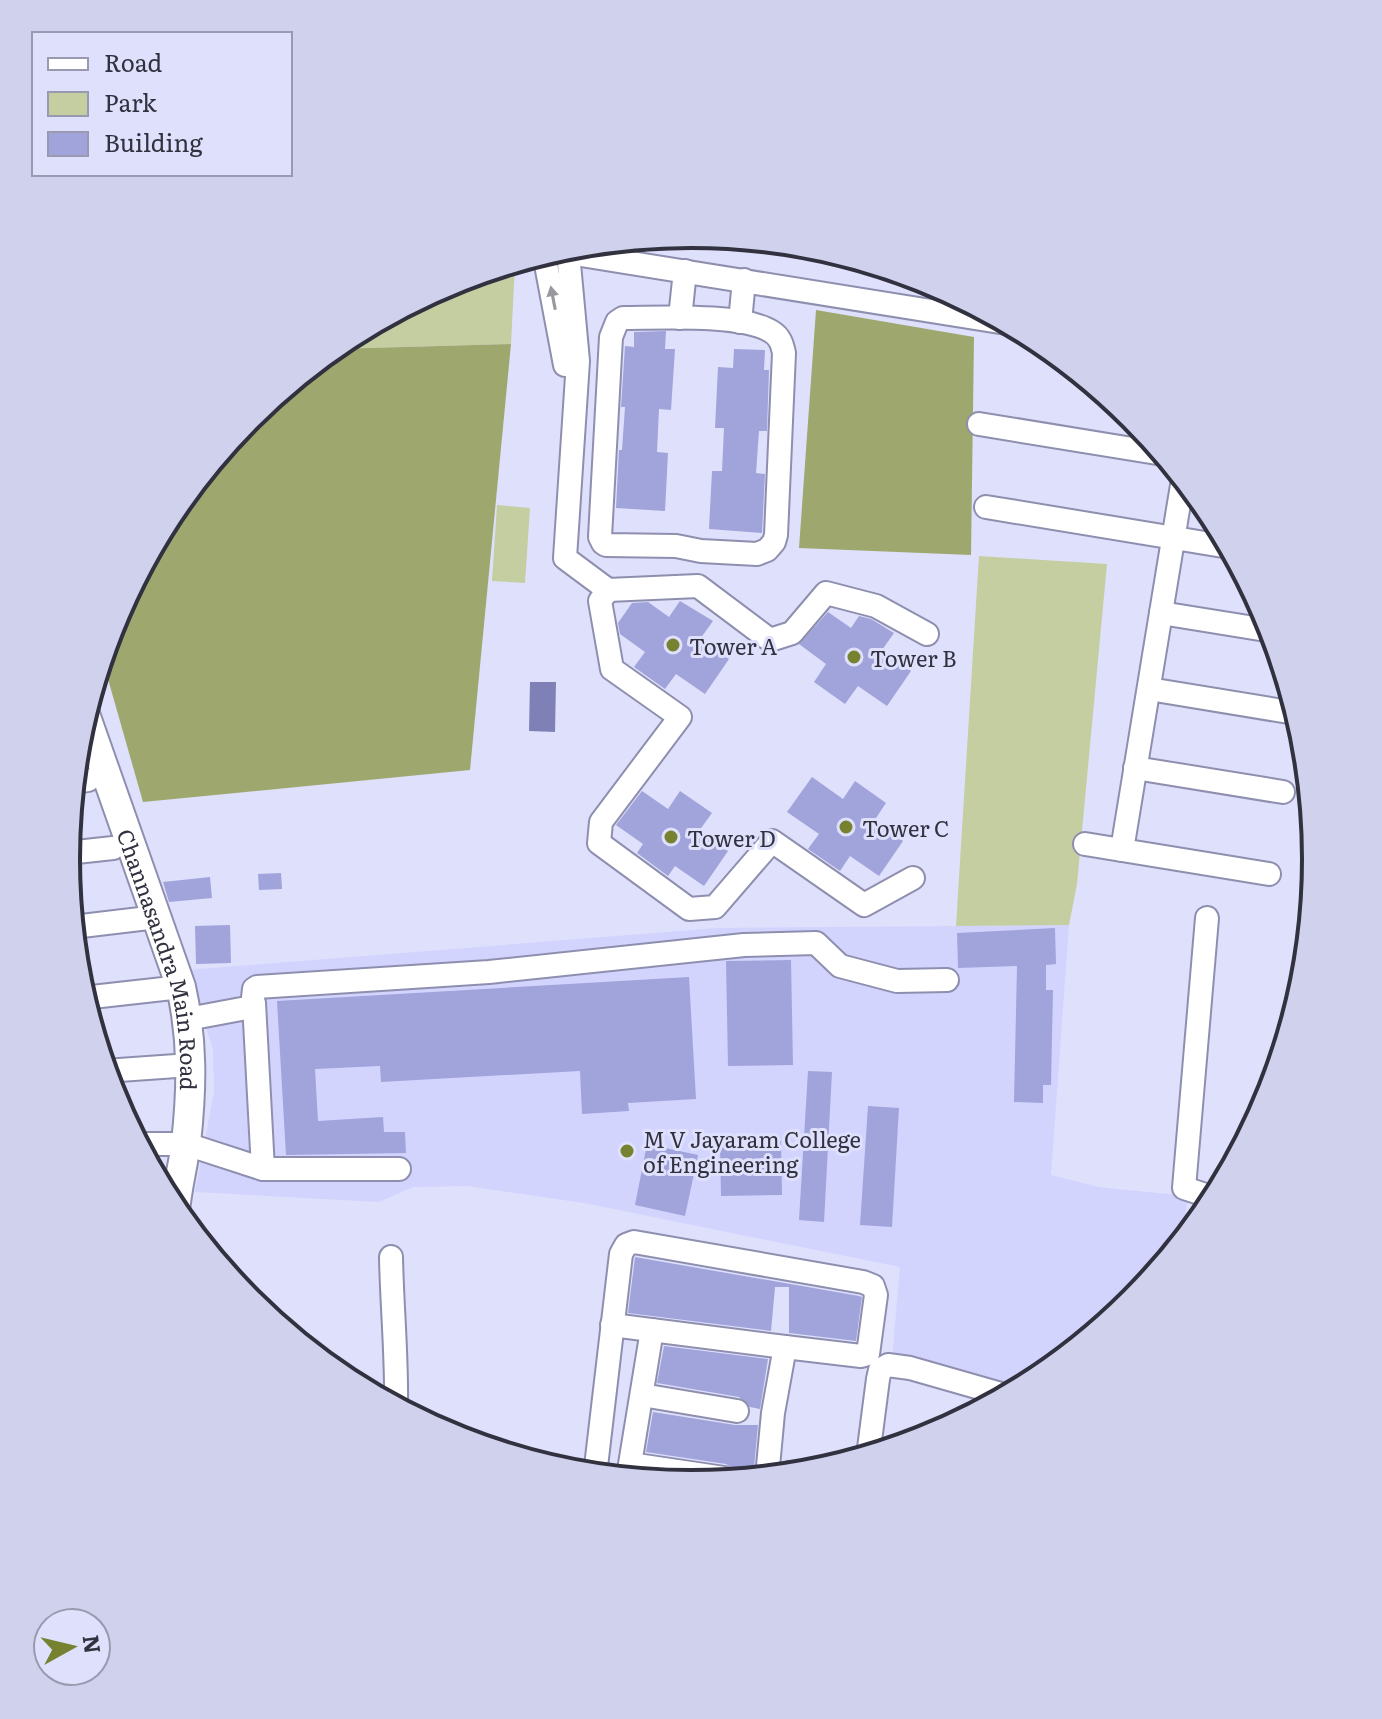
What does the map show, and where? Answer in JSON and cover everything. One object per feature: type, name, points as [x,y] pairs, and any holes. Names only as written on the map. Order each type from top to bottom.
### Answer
[{"type":"main road","name":"Channasandra Main Road","points":[[93,738],[150,918],[188,1019],[192,1063],[177,1144],[167,1173]]},
{"type":"main road","name":"Channasandra Main Road","points":[[84,788],[150,918]]},
{"type":"main road","name":"Channasandra Main Road","points":[[174,988],[176,1187]]},
{"type":"street","points":[[593,257],[971,317]]},
{"type":"street","points":[[563,262],[578,361],[565,558],[604,596],[612,669],[680,717],[601,822],[599,843],[689,909],[715,907],[772,841],[864,905],[913,878]]},
{"type":"street","points":[[546,266],[565,361],[551,565],[604,596],[698,586],[770,640],[792,633],[826,593],[876,606],[927,634]]},
{"type":"street","points":[[680,318],[685,271]]},
{"type":"street","points":[[740,322],[744,280]]},
{"type":"street","points":[[623,318],[740,322],[774,333],[784,353],[774,542],[767,550],[757,554],[701,551],[676,546],[606,545],[600,537],[613,330],[623,318]]},
{"type":"street","points":[[979,424],[1145,451]]},
{"type":"street","points":[[1122,850],[1180,494]]},
{"type":"street","points":[[986,507],[1214,545]]},
{"type":"street","points":[[1161,613],[1256,628]]},
{"type":"street","points":[[1149,689],[1283,711]]},
{"type":"street","points":[[1135,768],[1283,792]]},
{"type":"street","points":[[1085,844],[1269,874]]},
{"type":"street","points":[[80,852],[113,848]]},
{"type":"street","points":[[84,926],[150,918]]},
{"type":"street","points":[[1202,1194],[1184,1188],[1207,918]]},
{"type":"street","points":[[263,1169],[254,1003],[254,989],[257,987],[489,972],[744,945],[802,943],[816,943],[840,966],[897,981],[947,980]]},
{"type":"street","points":[[96,997],[174,988]]},
{"type":"street","points":[[188,1019],[252,1007],[254,1003]]},
{"type":"street","points":[[118,1070],[176,1066]]},
{"type":"street","points":[[151,1144],[177,1144],[263,1169],[399,1169]]},
{"type":"street","points":[[596,1463],[612,1325],[621,1254],[626,1245],[634,1242],[863,1282],[873,1286],[876,1295],[868,1354],[861,1356],[612,1325]]},
{"type":"street","points":[[391,1257],[393,1325],[398,1360],[397,1395]]},
{"type":"street","points":[[652,1330],[630,1464],[666,1469]]},
{"type":"street","points":[[768,1465],[773,1413],[785,1347]]},
{"type":"street","points":[[870,1443],[880,1370],[888,1365],[910,1368],[991,1392]]},
{"type":"street","points":[[642,1395],[737,1411]]},
{"type":"shaded area","points":[[530,682],[556,682],[555,732],[529,731]]},
{"type":"shaded area","name":"M V Jayaram College of Engineering","points":[[1069,925],[1051,1175],[1098,1187],[1188,1196],[1184,1219],[1123,1292],[1094,1319],[1001,1386],[892,1359],[900,1267],[584,1203],[467,1186],[413,1187],[379,1202],[195,1192],[214,1092],[213,1049],[187,970],[717,928]]},
{"type":"green space","points":[[515,275],[511,344],[356,348],[457,295]]},
{"type":"green space","points":[[816,310],[974,337],[971,555],[799,548]]},
{"type":"green space","points":[[511,344],[470,770],[143,802],[108,678],[143,589],[183,520],[232,457],[288,400],[356,348]]},
{"type":"green space","points":[[497,505],[530,508],[525,583],[492,581]]},
{"type":"green space","points":[[979,556],[1107,564],[1077,884],[1069,925],[956,926]]},
{"type":"building","points":[[666,331],[665,349],[675,349],[671,410],[659,409],[657,452],[668,453],[665,511],[616,508],[625,407],[621,407],[625,346],[634,347],[634,332]]},
{"type":"building","points":[[734,349],[765,350],[764,370],[769,370],[767,431],[759,431],[756,473],[765,474],[762,533],[709,529],[712,471],[722,471],[724,428],[715,428],[718,367],[733,368]]},
{"type":"building","name":"Tower A","points":[[680,601],[713,621],[700,639],[729,659],[705,694],[676,674],[665,689],[634,667],[645,652],[620,634],[618,623],[632,603],[648,602],[669,617]]},
{"type":"building","name":"Tower B","points":[[828,612],[851,628],[859,616],[871,619],[894,633],[882,650],[911,671],[887,706],[858,686],[845,704],[814,682],[826,664],[799,644]]},
{"type":"building","name":"Tower C","points":[[812,777],[843,799],[855,781],[886,803],[874,821],[903,841],[879,876],[850,856],[840,871],[808,849],[819,834],[787,812]]},
{"type":"building","name":"Tower D","points":[[642,791],[668,809],[680,791],[712,813],[699,831],[728,851],[704,886],[675,866],[668,876],[637,853],[643,844],[616,825]]},
{"type":"building","points":[[281,873],[282,889],[259,890],[258,874]]},
{"type":"building","points":[[210,877],[212,898],[169,902],[163,882]]},
{"type":"building","points":[[230,925],[231,963],[196,964],[195,926]]},
{"type":"building","points":[[1055,928],[1056,964],[1046,965],[1046,990],[1053,990],[1051,1085],[1043,1085],[1043,1103],[1014,1102],[1017,966],[958,968],[957,933]]},
{"type":"building","points":[[791,960],[793,1065],[728,1066],[726,961]]},
{"type":"building","points":[[689,977],[696,1099],[628,1103],[629,1111],[582,1114],[580,1071],[381,1082],[380,1066],[315,1069],[318,1121],[383,1117],[384,1132],[405,1132],[406,1153],[286,1155],[277,1001]]},
{"type":"building","points":[[808,1071],[832,1072],[824,1222],[799,1220]]},
{"type":"building","points":[[868,1106],[899,1108],[892,1227],[860,1225]]},
{"type":"building","points":[[746,1141],[781,1141],[782,1195],[721,1196],[720,1146],[746,1146]]},
{"type":"building","points":[[647,1144],[698,1155],[685,1216],[635,1205]]},
{"type":"building","points":[[635,1257],[862,1297],[856,1341],[789,1333],[789,1287],[775,1287],[771,1331],[628,1313]]},
{"type":"building","points":[[664,1346],[768,1359],[760,1409],[750,1407],[739,1397],[657,1383]]},
{"type":"building","points":[[653,1412],[735,1425],[758,1425],[754,1467],[733,1469],[726,1464],[646,1452]]},
{"type":"place","name":"Tower A","points":[[673,645]]},
{"type":"place","name":"Tower B","points":[[854,657]]},
{"type":"place","name":"Tower C","points":[[846,827]]},
{"type":"place","name":"Tower D","points":[[671,837]]},
{"type":"place","name":"M V Jayaram College of Engineering","points":[[627,1151]]}]
